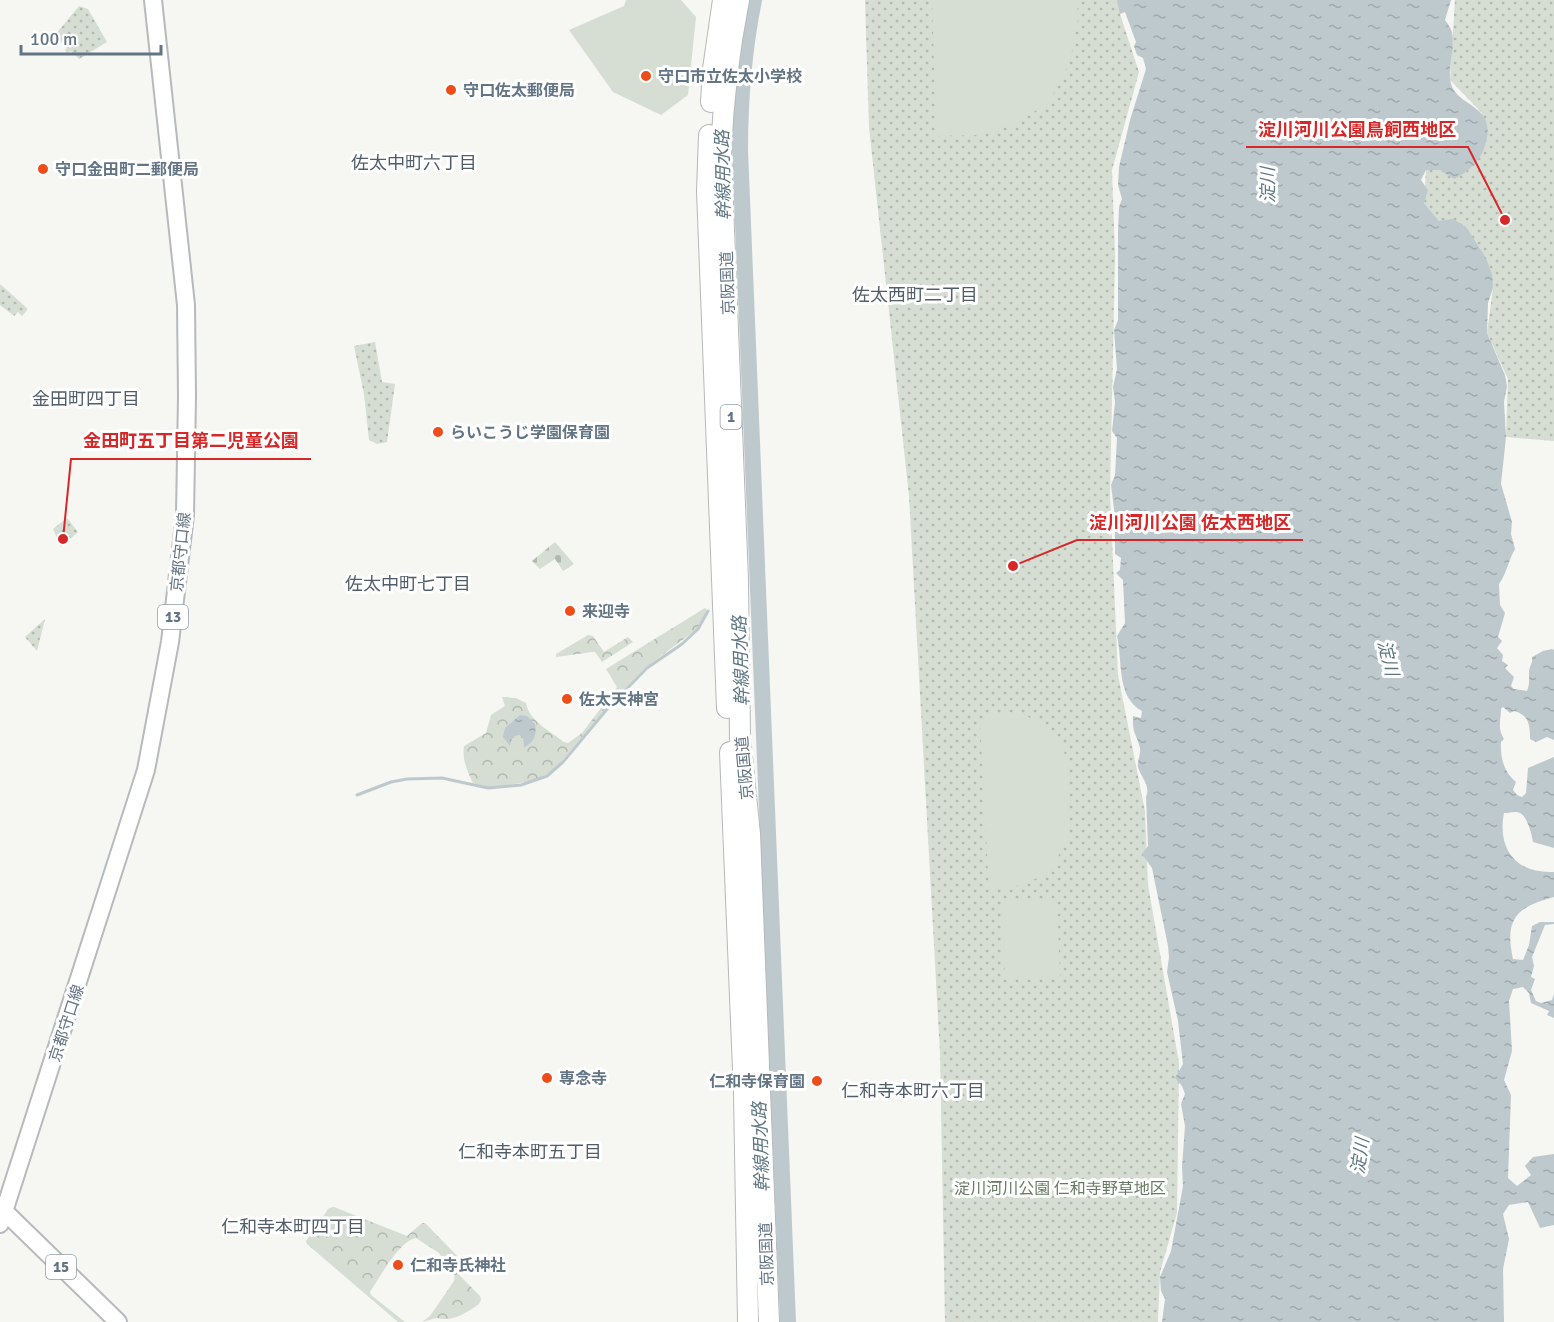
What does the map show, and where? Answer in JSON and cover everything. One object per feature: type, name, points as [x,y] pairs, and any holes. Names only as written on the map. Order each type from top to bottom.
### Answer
[{"type":"highway","name":"京阪国道","points":[[723,0],[713,69],[707,191],[744,1094],[748,1322]]},
{"type":"highway","name":"京阪国道","points":[[739,0],[728,66],[721,154],[738,580],[740,738],[750,834],[769,1322]]},
{"type":"main road","name":"京都守口線","points":[[2,1214],[146,770],[170,642],[181,553],[186,470],[186,304],[153,0]]},
{"type":"main road","name":"15","points":[[2,1214],[118,1322]]},
{"type":"green space","points":[[626,0],[681,0],[696,17],[688,95],[661,115],[613,92],[569,30],[624,6]]},
{"type":"green space","name":"淀川河川公園 仁和寺野草地区","points":[[865,0],[1121,0],[1120,14],[1139,72],[1112,170],[1115,256],[1110,494],[1118,675],[1145,811],[1148,885],[1179,1063],[1177,1213],[1160,1272],[1158,1322],[945,1322],[940,1053],[909,496],[869,127]]},
{"type":"green space","points":[[932,0],[1077,0],[1078,20],[1070,61],[1050,101],[1016,124],[980,135],[936,136]]},
{"type":"green space","points":[[1455,0],[1554,0],[1554,441],[1506,437],[1508,379],[1487,333],[1493,288],[1424,203],[1426,170],[1440,170],[1482,113],[1450,80]]},
{"type":"green space","points":[[79,6],[88,9],[107,42],[79,59],[71,51],[67,53],[65,50],[67,48],[55,35]]},
{"type":"green space","points":[[0,284],[28,309],[22,316],[18,312],[14,316],[0,305]]},
{"type":"green space","points":[[375,342],[382,382],[395,384],[387,442],[377,444],[369,440],[364,394],[354,346]]},
{"type":"green space","points":[[67,518],[78,532],[61,547],[53,529]]},
{"type":"green space","points":[[555,542],[574,564],[563,571],[555,559],[540,569],[532,561]]},
{"type":"green space","points":[[705,608],[707,610],[697,629],[645,668],[607,707],[554,770],[535,780],[506,786],[487,787],[473,783],[466,765],[464,746],[486,733],[491,715],[505,706],[502,697],[516,698],[526,703],[536,720],[568,743],[582,733],[617,687],[606,669]]},
{"type":"green space","points":[[45,619],[37,651],[25,637]]},
{"type":"green space","points":[[588,635],[593,636],[604,652],[628,637],[633,642],[602,662],[595,652],[556,657],[556,654]]},
{"type":"green space","points":[[992,715],[1025,715],[1055,732],[1068,761],[1069,833],[1053,868],[1025,885],[989,889],[980,725]]},
{"type":"green space","points":[[1057,898],[1060,977],[1005,980],[1001,901]]},
{"type":"green space","name":"仁和寺氏神社","points":[[334,1207],[407,1236],[425,1223],[465,1264],[466,1266],[459,1272],[460,1276],[480,1296],[479,1304],[453,1318],[436,1318],[422,1322],[430,1316],[454,1281],[455,1276],[439,1253],[416,1238],[397,1252],[370,1292],[405,1322],[398,1322],[307,1244],[306,1241],[329,1208]]},
{"type":"water","name":"淀川","points":[[1117,0],[1451,0],[1445,20],[1453,37],[1450,79],[1453,89],[1459,96],[1482,114],[1487,123],[1487,135],[1478,160],[1458,177],[1454,179],[1440,170],[1426,170],[1421,180],[1428,190],[1424,203],[1439,221],[1453,219],[1466,227],[1486,258],[1492,274],[1493,288],[1488,303],[1487,333],[1505,375],[1507,386],[1504,402],[1506,437],[1501,484],[1512,522],[1511,534],[1515,549],[1499,584],[1500,605],[1505,613],[1498,637],[1502,641],[1497,648],[1503,655],[1502,661],[1508,665],[1505,668],[1514,677],[1511,686],[1514,689],[1527,691],[1532,657],[1543,651],[1554,650],[1554,740],[1547,737],[1536,742],[1530,739],[1526,718],[1514,711],[1510,713],[1503,707],[1500,721],[1504,739],[1501,742],[1502,759],[1508,774],[1516,782],[1513,790],[1517,795],[1522,797],[1526,793],[1528,768],[1554,757],[1554,848],[1533,842],[1523,815],[1514,812],[1504,813],[1504,838],[1512,857],[1529,869],[1554,872],[1554,897],[1522,910],[1516,916],[1510,933],[1513,959],[1523,960],[1529,945],[1532,926],[1540,922],[1554,922],[1554,924],[1545,925],[1532,957],[1534,966],[1531,977],[1535,979],[1531,990],[1536,1001],[1541,1003],[1552,1000],[1554,994],[1554,1018],[1547,1015],[1549,1011],[1531,1003],[1529,993],[1523,987],[1513,989],[1509,1001],[1512,1051],[1504,1080],[1511,1095],[1508,1178],[1517,1186],[1531,1175],[1525,1166],[1533,1157],[1554,1154],[1554,1225],[1540,1228],[1528,1202],[1509,1205],[1503,1214],[1509,1239],[1503,1269],[1504,1322],[1162,1322],[1165,1299],[1161,1291],[1160,1277],[1171,1251],[1183,1186],[1185,1126],[1181,1104],[1185,1094],[1175,1078],[1183,1064],[1178,1021],[1167,972],[1168,946],[1152,868],[1142,854],[1148,846],[1147,789],[1138,767],[1140,748],[1134,731],[1133,716],[1141,718],[1142,711],[1134,705],[1124,688],[1117,636],[1125,623],[1123,580],[1116,573],[1120,570],[1121,558],[1115,554],[1115,517],[1111,485],[1115,475],[1117,438],[1112,431],[1115,402],[1113,387],[1117,369],[1114,330],[1118,320],[1119,207],[1122,199],[1118,185],[1119,167],[1130,120],[1146,69],[1143,58],[1137,55],[1134,46],[1136,42],[1125,12],[1120,14]]},
{"type":"water","points":[[520,715],[527,716],[535,724],[535,735],[532,741],[524,747],[523,738],[520,735],[515,736],[510,746],[503,737],[505,728]]},
{"type":"waterway","name":"幹線用水路","points":[[754,0],[743,75],[740,150],[788,1322]]},
{"type":"waterway","points":[[357,795],[391,782],[407,779],[442,778],[488,788],[521,785],[547,776],[563,762],[608,708],[647,668],[682,644],[698,629],[708,611]]},
{"type":"place","name":"守口市立佐太小学校","points":[[646,76]]},
{"type":"place","name":"守口佐太郵便局","points":[[451,90]]},
{"type":"place","name":"守口金田町二郵便局","points":[[43,169]]},
{"type":"place","name":"淀川河川公園鳥飼西地区","points":[[1505,220]]},
{"type":"place","name":"らいこうじ学園保育園","points":[[438,432]]},
{"type":"place","name":"金田町五丁目第二児童公園","points":[[63,539]]},
{"type":"place","name":"淀川河川公園 佐太西地区","points":[[1013,566]]},
{"type":"place","name":"来迎寺","points":[[570,611]]},
{"type":"place","name":"佐太天神宮","points":[[567,699]]},
{"type":"place","name":"専念寺","points":[[547,1078]]},
{"type":"place","name":"仁和寺保育園","points":[[817,1081]]},
{"type":"place","name":"仁和寺氏神社","points":[[398,1265]]},
{"type":"district","name":"佐太中町六丁目","points":[[414,163]]},
{"type":"district","name":"佐太西町二丁目","points":[[915,295]]},
{"type":"district","name":"金田町四丁目","points":[[86,399]]},
{"type":"district","name":"佐太中町七丁目","points":[[408,584]]},
{"type":"district","name":"仁和寺本町六丁目","points":[[913,1091]]},
{"type":"district","name":"仁和寺本町五丁目","points":[[530,1152]]},
{"type":"district","name":"仁和寺本町四丁目","points":[[293,1227]]}]
